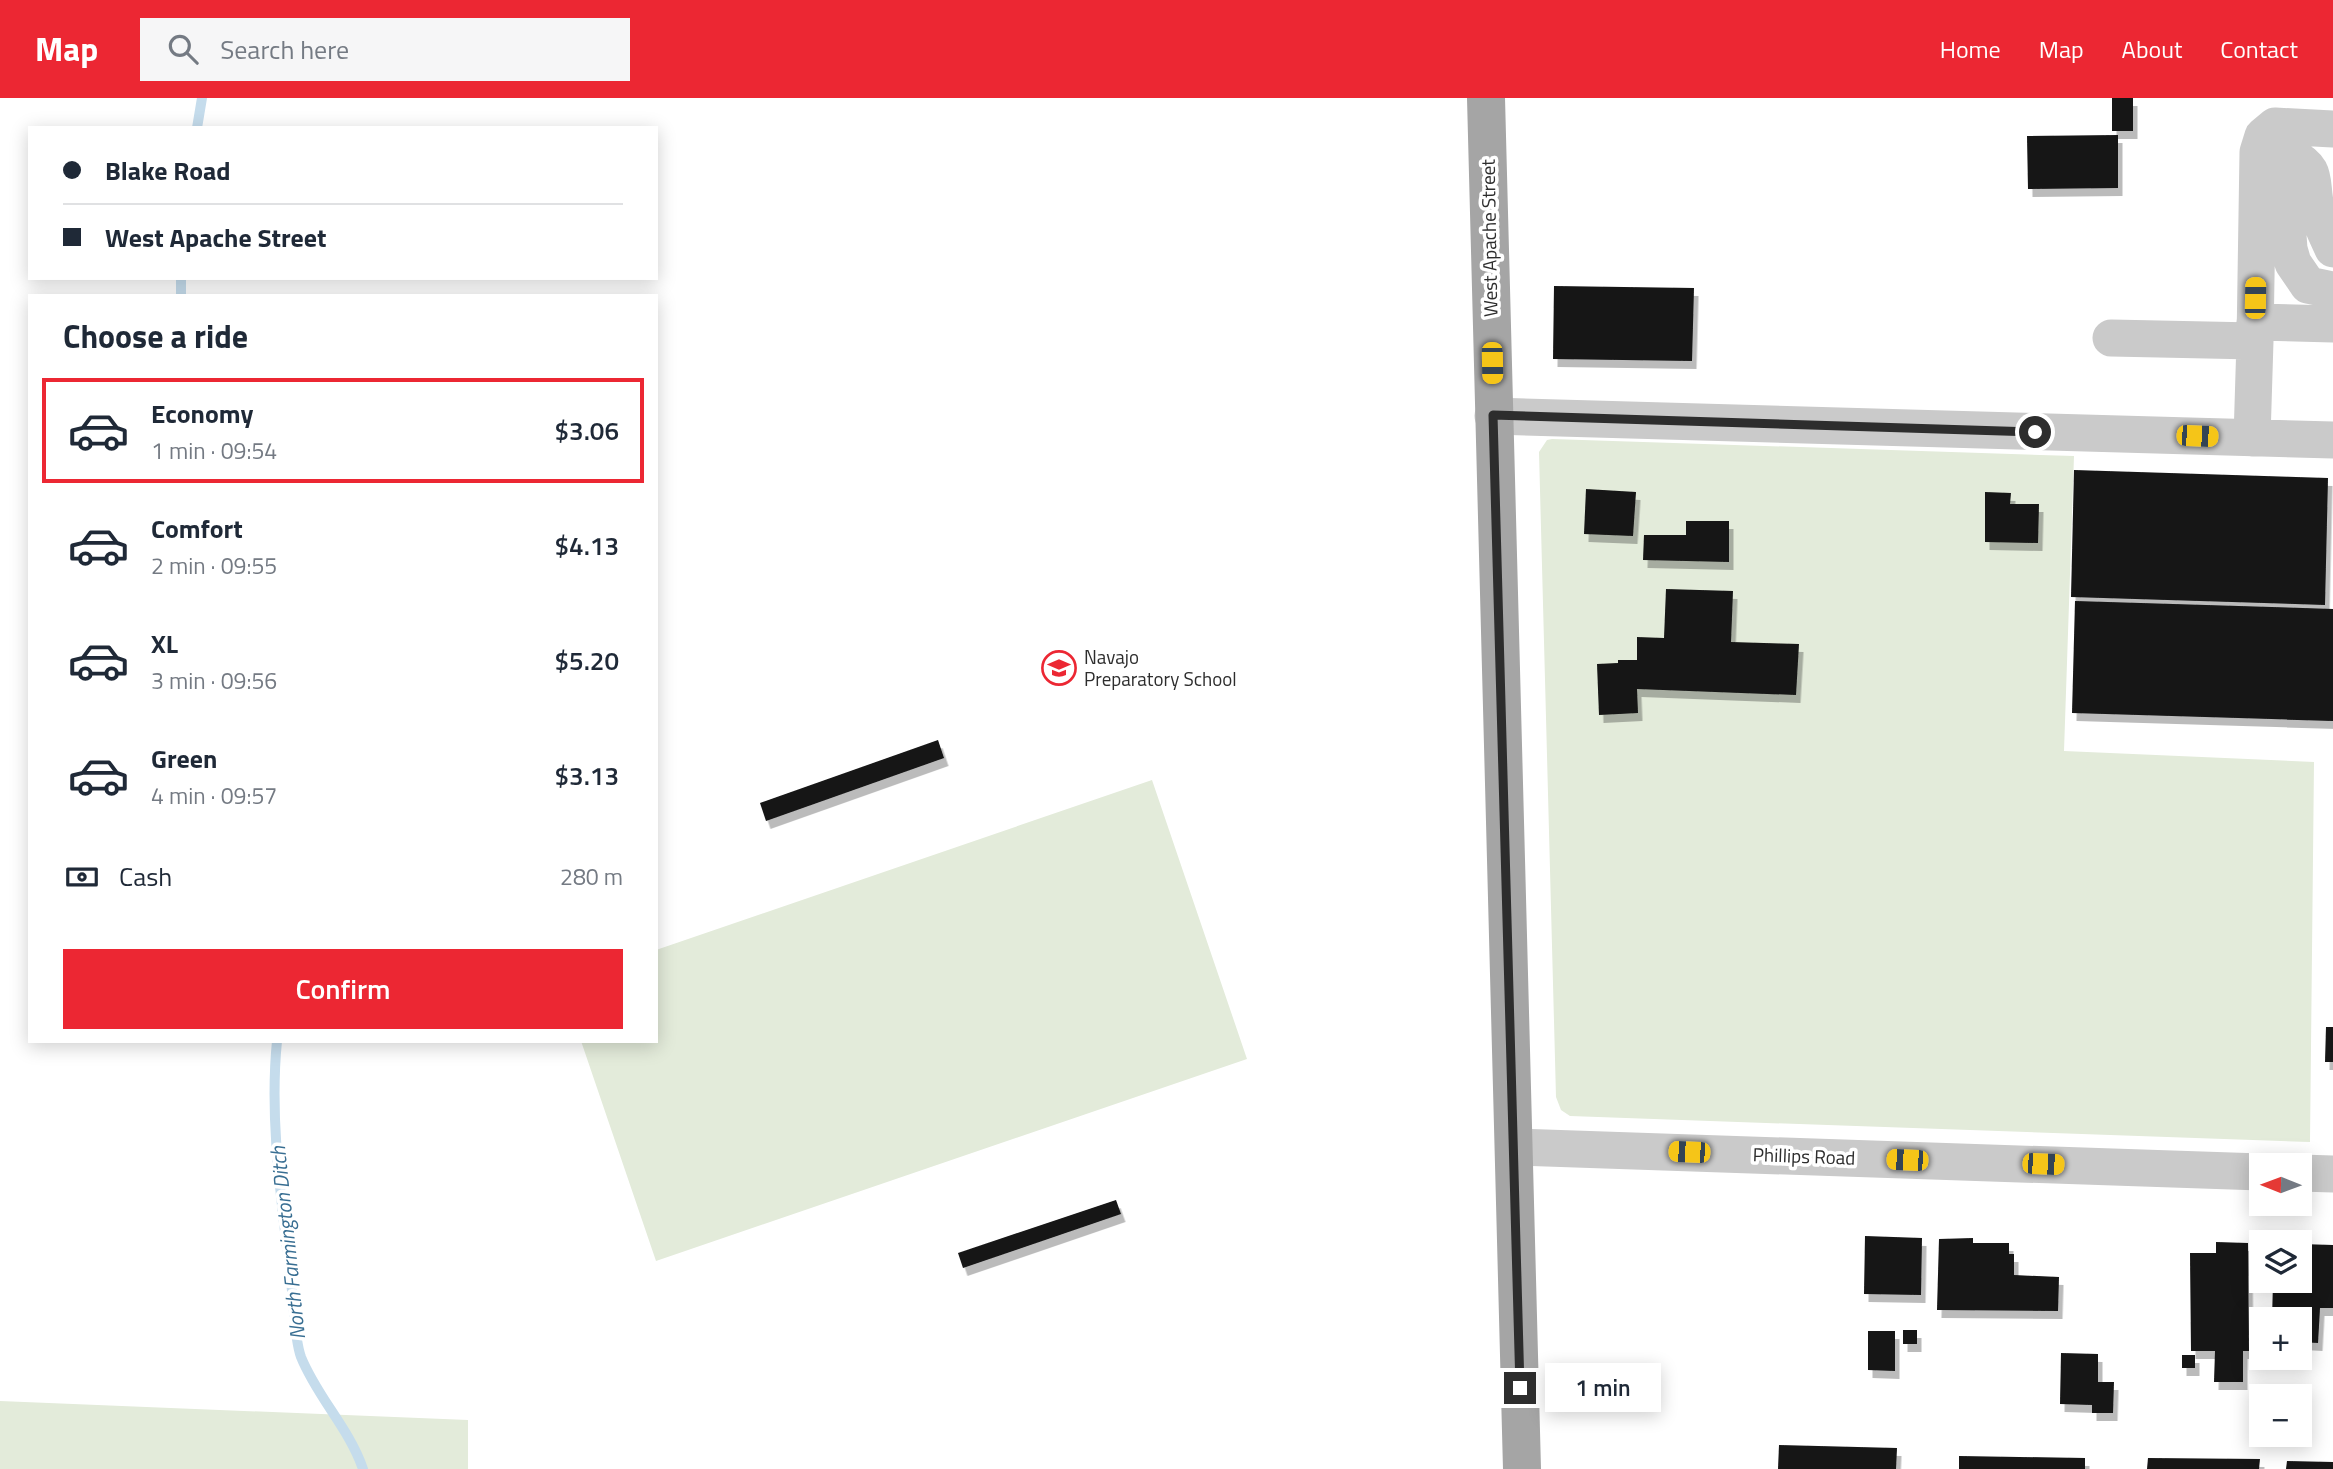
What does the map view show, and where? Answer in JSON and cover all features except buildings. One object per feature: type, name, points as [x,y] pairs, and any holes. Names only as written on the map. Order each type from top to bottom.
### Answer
[{"type":"main road","name":"West Apache Street","points":[[1486,98],[1522,1469]]},
{"type":"street","points":[[2252,438],[2258,152],[2263,136],[2275,126],[2291,142],[2312,174],[2316,206],[2333,249]]},
{"type":"street","points":[[2291,142],[2333,129]]},
{"type":"street","points":[[2291,142],[2286,208],[2289,249],[2293,263],[2308,285],[2333,290]]},
{"type":"street","points":[[2111,338],[2333,324]]},
{"type":"street","points":[[1493,415],[2333,440]]},
{"type":"street","name":"Phillips Road","points":[[1514,1147],[2249,1172]]},
{"type":"street","points":[[2312,1173],[2333,1174]]},
{"type":"green space","points":[[1547,440],[2074,456],[2064,751],[2314,762],[2310,1142],[1570,1116],[1561,1110],[1556,1097],[1539,452]]},
{"type":"green space","points":[[1152,780],[1247,1059],[656,1261],[582,1043],[658,1043],[658,949]]},
{"type":"green space","points":[[0,1401],[468,1420],[468,1469],[0,1469]]},
{"type":"waterway","name":"North Farmington Ditch","points":[[197,126],[202,98]]},
{"type":"waterway","name":"North Farmington Ditch","points":[[181,280],[181,294]]},
{"type":"waterway","name":"North Farmington Ditch","points":[[277,1043],[275,1101],[278,1162],[299,1349],[315,1386],[350,1440],[363,1469]]},
{"type":"place","name":"Navajo Preparatory School","points":[[1059,668]]},
{"type":"route","points":[[1520,1388],[1493,415],[2035,432]]}]
